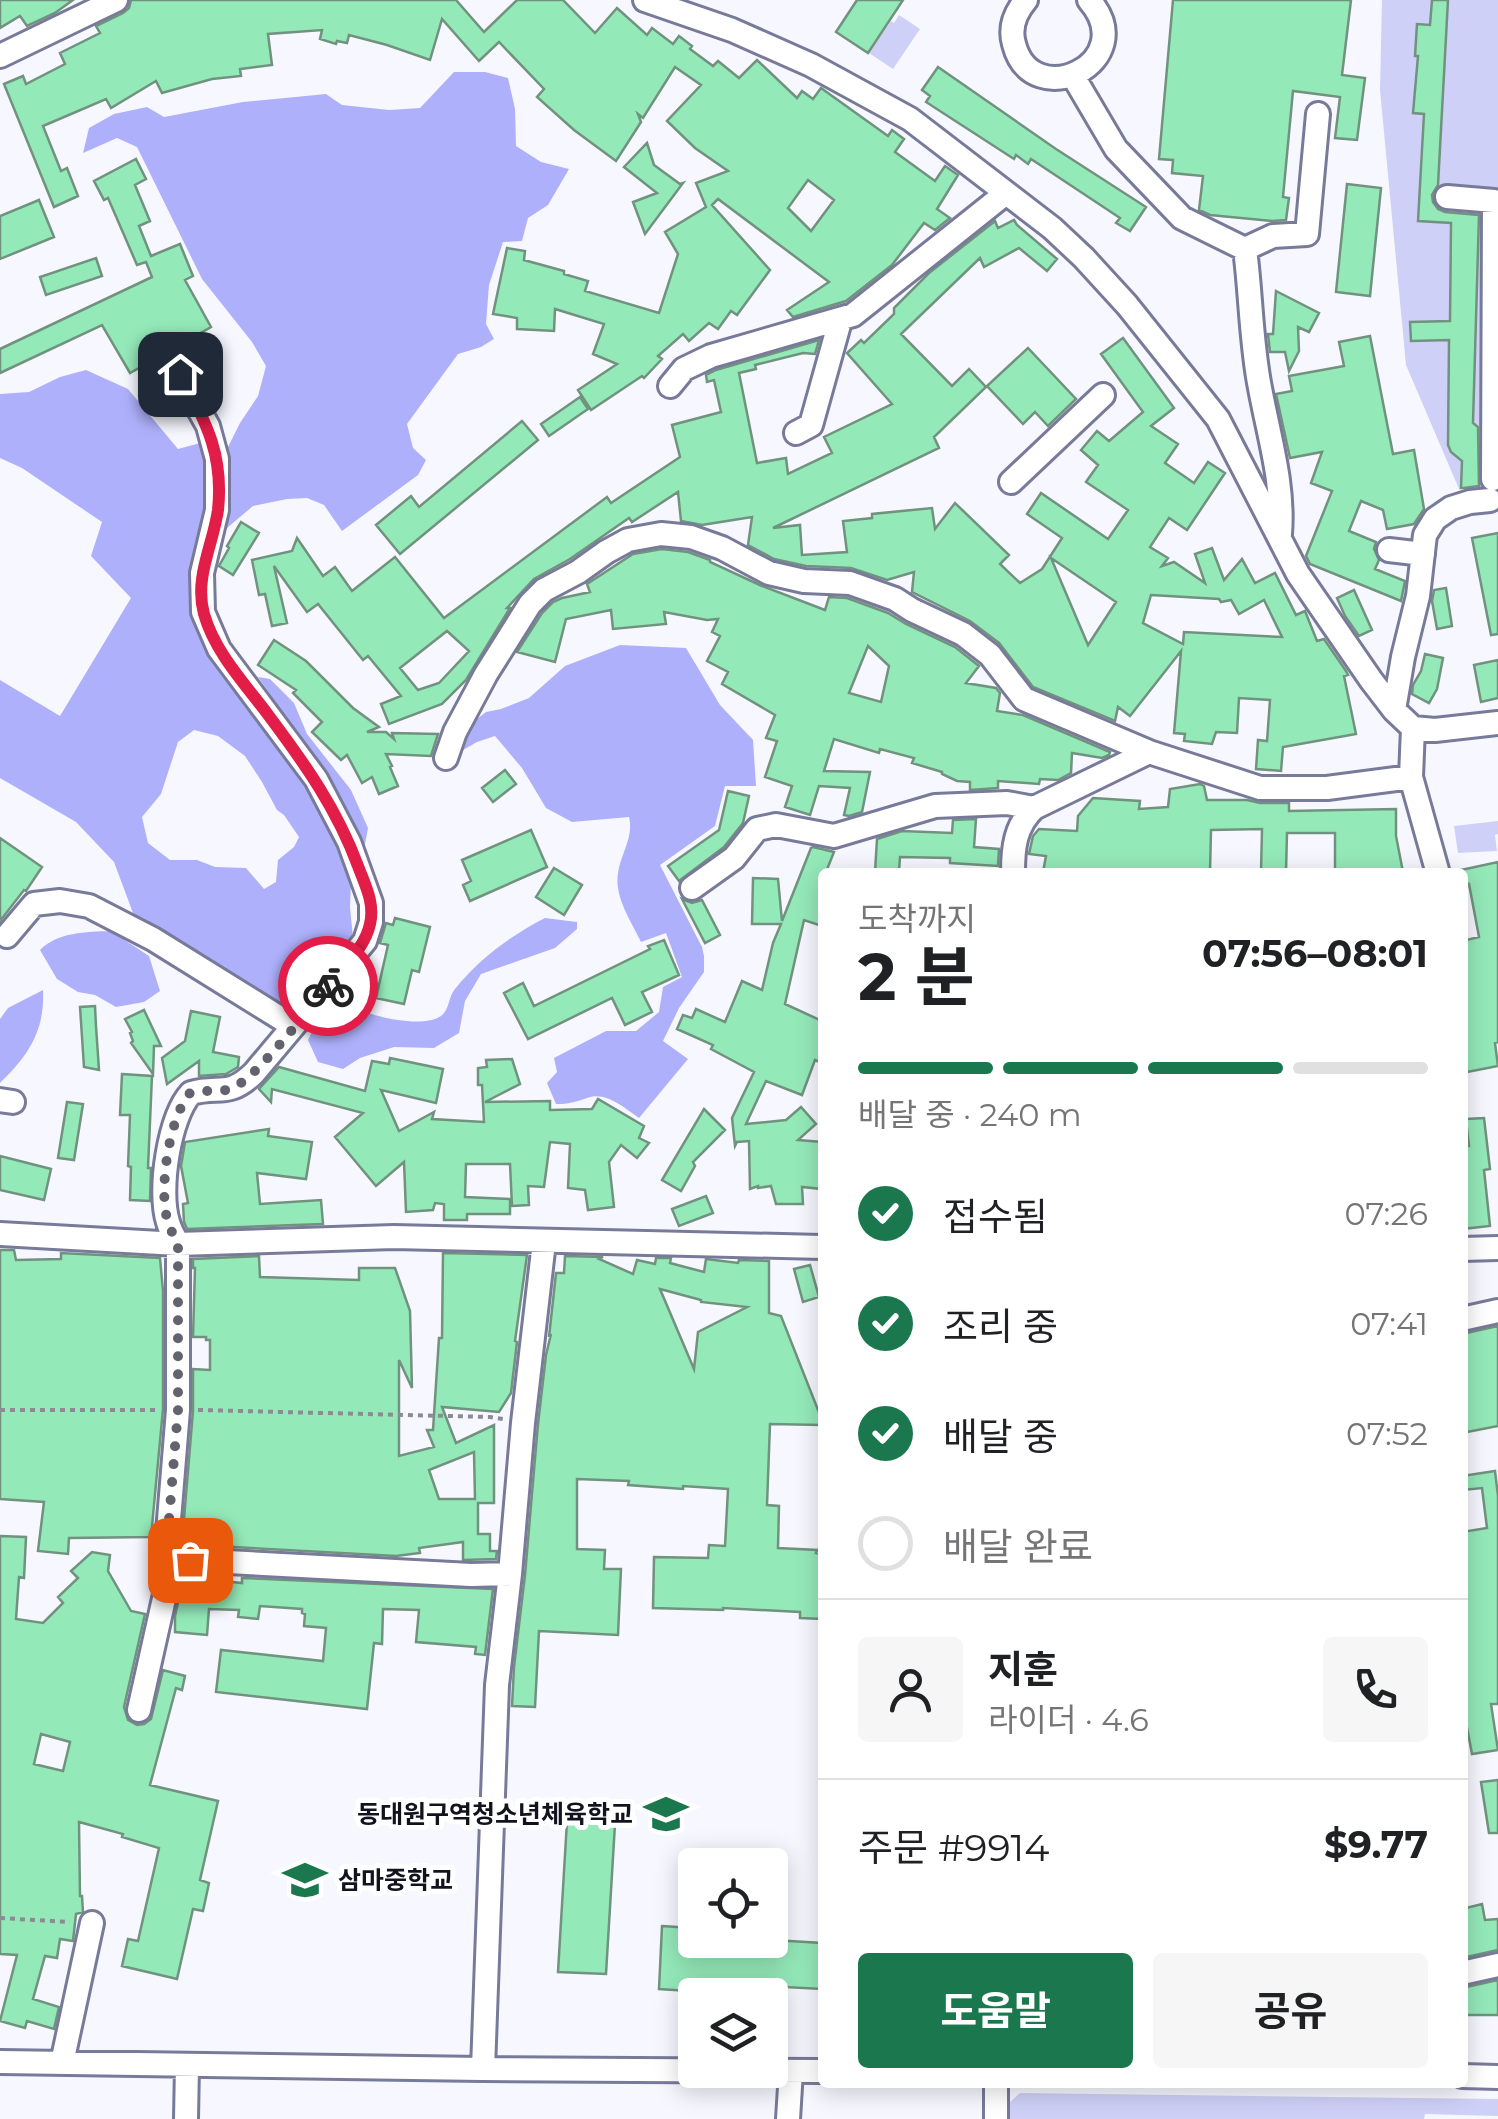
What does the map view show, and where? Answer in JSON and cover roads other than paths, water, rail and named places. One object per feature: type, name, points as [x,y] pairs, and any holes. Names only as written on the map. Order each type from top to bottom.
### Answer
[{"type":"street","points":[[0,56],[116,0]]},
{"type":"street","points":[[644,0],[732,30],[811,64],[910,119],[1052,228],[1127,305],[1218,419],[1298,574],[1394,710],[1413,728],[1435,730],[1498,724]]},
{"type":"street","points":[[1026,0],[1013,21],[1017,53],[1031,70],[1051,78],[1073,76],[1091,64],[1102,45],[1102,22],[1089,0]]},
{"type":"street","points":[[1073,76],[1116,150],[1182,218],[1246,249]]},
{"type":"street","points":[[1246,249],[1273,236],[1307,234],[1318,114]]},
{"type":"street","points":[[670,386],[684,369],[710,356],[853,315],[1006,192]]},
{"type":"street","points":[[1394,710],[1418,596],[1425,536],[1435,519],[1491,490],[1494,200],[1447,197]]},
{"type":"street","points":[[1246,249],[1259,384],[1282,510],[1280,537]]},
{"type":"street","points":[[796,433],[811,425],[840,320]]},
{"type":"street","points":[[139,1710],[174,1554],[168,1532],[178,1410],[178,1244],[166,1220],[165,1176],[171,1133],[190,1093],[220,1091],[242,1084],[294,1026],[365,941],[372,903],[349,842],[316,779],[219,649],[203,612],[202,573],[218,510],[218,459],[208,426],[180,374]]},
{"type":"street","points":[[1011,482],[1102,395]]},
{"type":"street","points":[[446,758],[455,732],[486,674],[530,604],[544,590],[628,540],[661,534],[691,537],[722,548],[769,573],[804,581],[850,583],[896,599],[963,634],[990,655],[1024,699],[1149,752],[1260,788],[1326,788],[1411,777]]},
{"type":"street","points":[[1389,550],[1423,554]]},
{"type":"street","points":[[1413,728],[1411,777],[1436,868]]},
{"type":"street","points":[[1013,868],[1016,834],[1034,808],[1149,752]]},
{"type":"street","points":[[692,888],[734,858],[756,829],[776,825],[834,836],[935,806],[1007,802],[1034,808]]},
{"type":"street","points":[[7,936],[34,904],[89,906],[153,939],[294,1026]]},
{"type":"street","points":[[0,1234],[178,1244],[394,1237],[818,1247]]},
{"type":"street","points":[[483,2069],[496,1685],[544,1242]]},
{"type":"street","points":[[1468,1248],[1498,1248]]},
{"type":"street","points":[[1468,1318],[1498,1311]]},
{"type":"street","points":[[174,1554],[190,1560],[510,1574]]},
{"type":"street","points":[[62,2063],[92,1923]]},
{"type":"street","points":[[1468,1972],[1498,1965]]},
{"type":"street","points":[[0,2062],[818,2071]]},
{"type":"street","points":[[186,2119],[187,2065]]},
{"type":"street","points":[[788,2119],[792,2070]]},
{"type":"street","points":[[1468,2076],[1498,2076]]},
{"type":"street","points":[[996,2088],[996,2119]]},
{"type":"place","name":"동대원구역청소년체육학교","points":[[666,1814]]},
{"type":"place","name":"삼마중학교","points":[[305,1880]]}]
